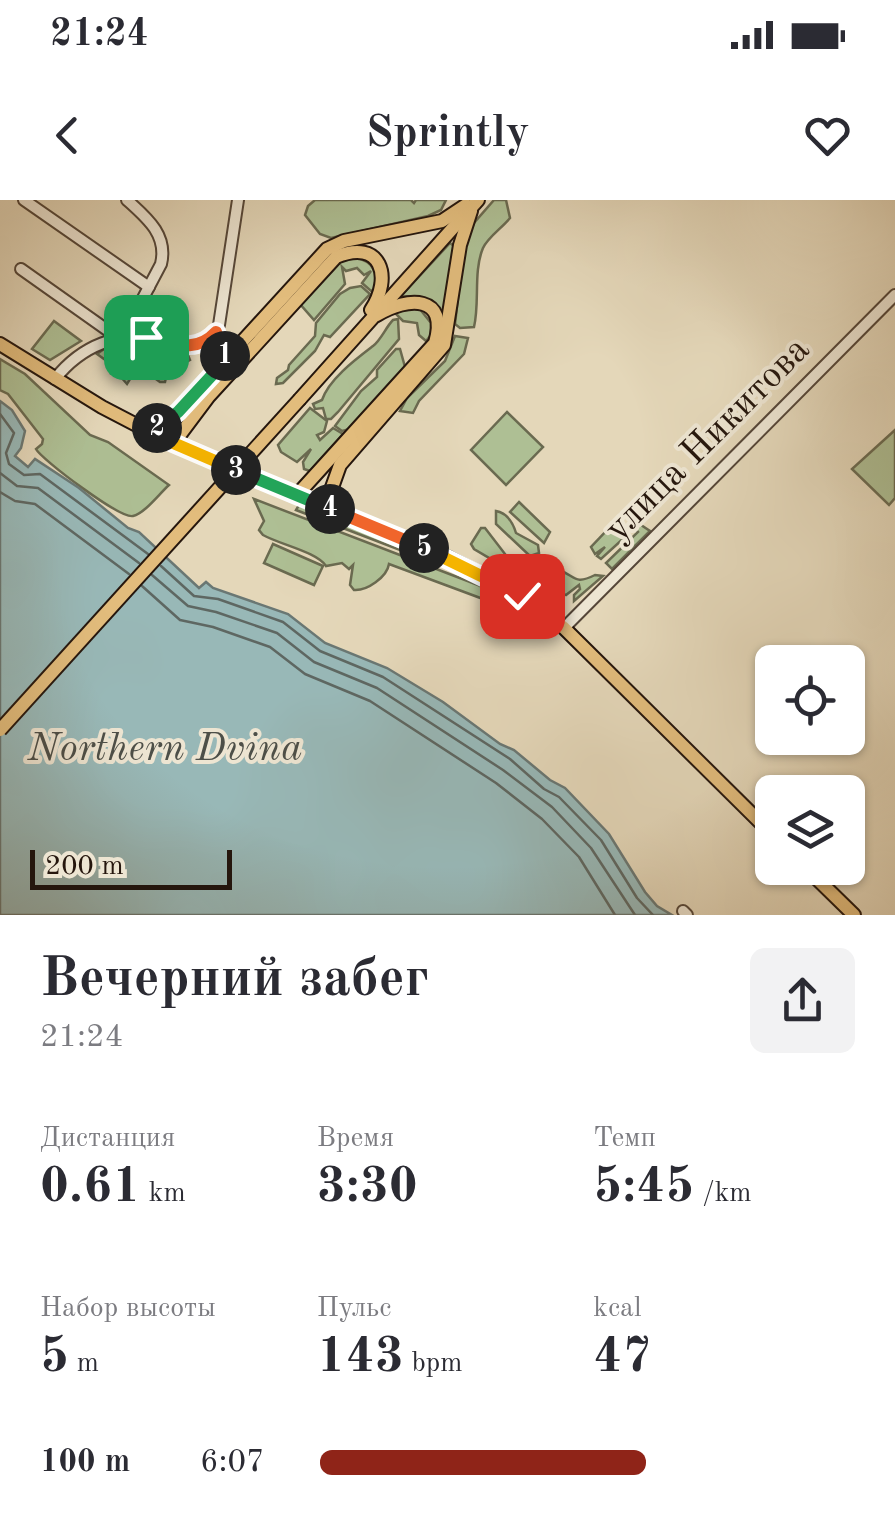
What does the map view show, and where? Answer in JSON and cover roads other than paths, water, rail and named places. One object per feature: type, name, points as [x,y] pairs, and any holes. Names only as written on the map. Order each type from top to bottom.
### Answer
[{"type":"main road","points":[[0,730],[472,204]]},
{"type":"main road","points":[[150,433],[178,412],[327,250],[344,241],[442,220],[472,204]]},
{"type":"main road","points":[[325,506],[340,465],[444,345],[462,236],[472,204]]},
{"type":"main road","points":[[173,444],[210,396],[336,257],[358,252],[378,262],[384,282],[374,312]]},
{"type":"main road","points":[[297,495],[436,343],[438,321],[425,304],[412,300],[398,302],[374,312]]},
{"type":"main road","points":[[0,344],[150,433],[486,576],[538,606],[755,817]]},
{"type":"main road","points":[[0,718],[298,396]]},
{"type":"main road","points":[[823,885],[854,915]]},
{"type":"street","points":[[24,200],[149,287]]},
{"type":"street","points":[[120,336],[163,258],[162,244],[152,223],[127,200]]},
{"type":"street","points":[[55,379],[89,350],[120,336],[187,346],[206,342],[216,332],[221,314],[238,200]]},
{"type":"street","points":[[20,269],[120,336]]},
{"type":"street","name":"улица Никитова","points":[[564,628],[895,295]]},
{"type":"street","points":[[216,332],[226,360]]},
{"type":"water","name":"Northern Dvina","points":[[0,401],[12,410],[25,431],[15,456],[28,467],[35,459],[79,488],[128,528],[139,532],[199,588],[206,582],[213,588],[288,614],[325,643],[387,668],[443,702],[565,788],[609,834],[645,892],[672,915],[0,915]]}]
